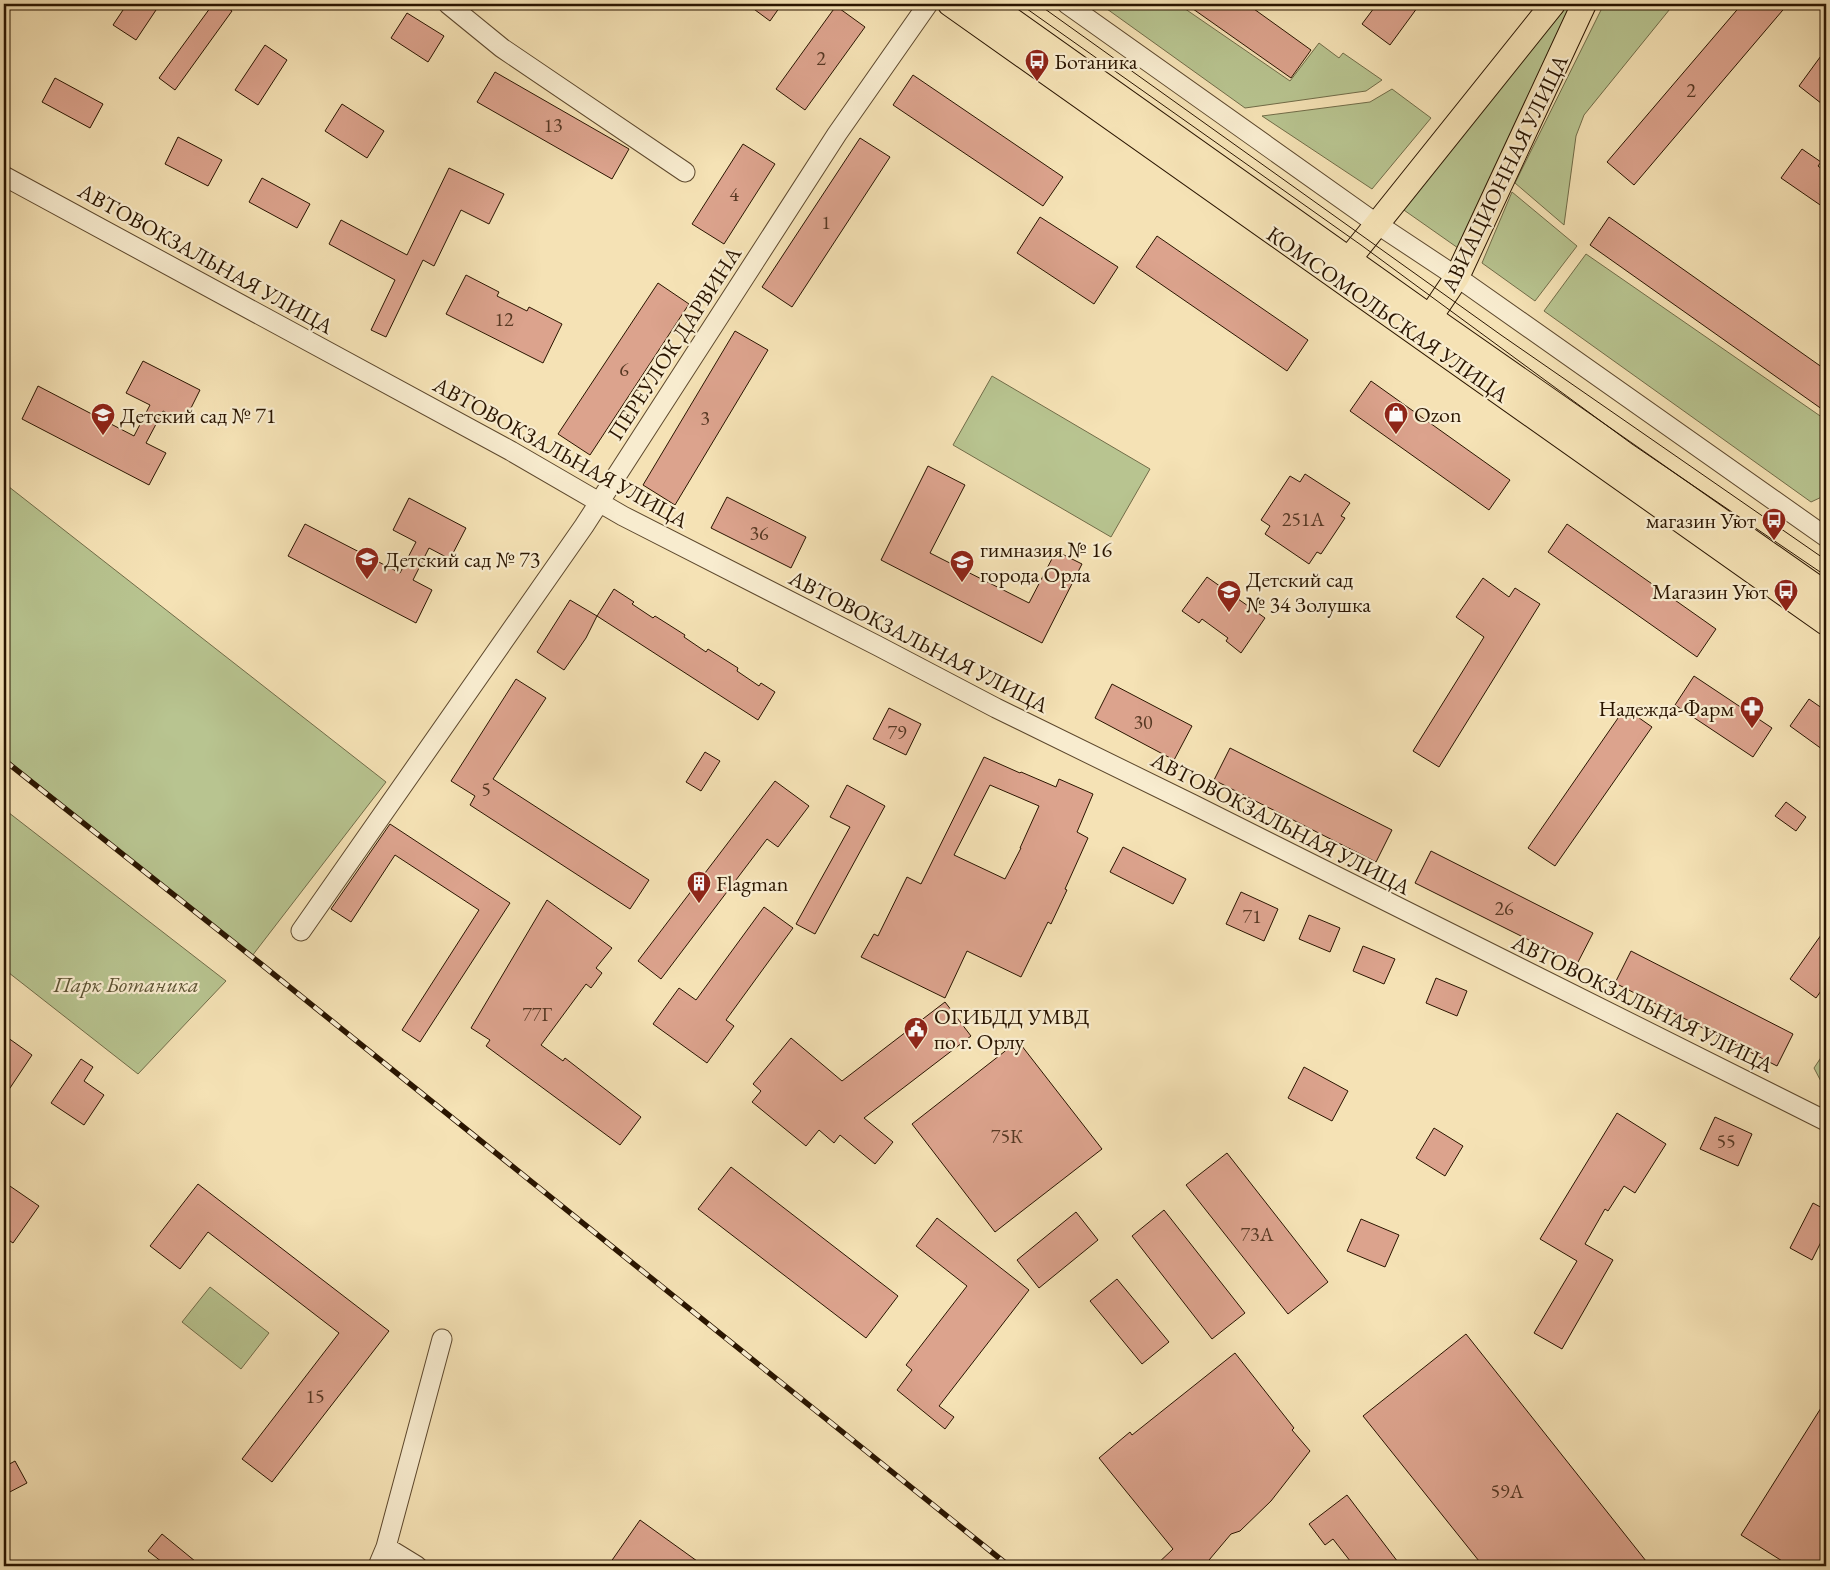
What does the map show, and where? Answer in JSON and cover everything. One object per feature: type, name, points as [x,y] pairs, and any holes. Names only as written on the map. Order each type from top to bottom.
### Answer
[{"type":"main road","name":"КОМСОМОЛЬСКАЯ УЛИЦА","points":[[950,4],[1826,623]]},
{"type":"main road","name":"КОМСОМОЛЬСКАЯ УЛИЦА","points":[[989,4],[1430,317],[1826,594]]},
{"type":"main road","name":"АВИАЦИОННАЯ УЛИЦА","points":[[1349,259],[1553,4]]},
{"type":"main road","name":"АВИАЦИОННАЯ УЛИЦА","points":[[1407,327],[1420,323],[1430,317],[1457,277],[1584,4]]},
{"type":"street","points":[[448,4],[502,48],[685,172]]},
{"type":"street","name":"ПЕРЕУЛОК ДАРВИНА","points":[[301,931],[390,806],[600,502],[837,134],[928,4]]},
{"type":"street","points":[[1067,4],[1377,224],[1457,277],[1826,537]]},
{"type":"street","name":"АВТОВОКЗАЛЬНАЯ УЛИЦА","points":[[4,176],[511,451],[623,516],[996,708],[1826,1121]]},
{"type":"street","points":[[378,1566],[386,1548],[442,1339]]},
{"type":"street","points":[[386,1548],[417,1566]]},
{"type":"green space","points":[[1100,4],[1178,4],[1290,81],[1319,43],[1339,58],[1343,53],[1382,80],[1366,91],[1245,108]]},
{"type":"green space","points":[[1569,4],[1574,4],[1458,248],[1401,208]]},
{"type":"green space","points":[[1604,4],[1674,4],[1584,115],[1576,136],[1564,225],[1515,183]]},
{"type":"green space","points":[[1392,89],[1431,118],[1372,189],[1262,116],[1370,102]]},
{"type":"green space","points":[[1512,192],[1577,246],[1535,301],[1482,263]]},
{"type":"green space","points":[[1586,254],[1826,420],[1826,495],[1811,502],[1544,311]]},
{"type":"green space","points":[[992,376],[1150,469],[1111,537],[953,445]]},
{"type":"green space","points":[[4,483],[386,782],[252,956],[4,757]]},
{"type":"green space","name":"Парк Ботаника","points":[[4,809],[226,981],[138,1074],[4,969]]},
{"type":"green space","points":[[1826,1050],[1826,1091],[1814,1068]]},
{"type":"green space","points":[[210,1287],[269,1333],[241,1369],[182,1322]]},
{"type":"building","points":[[127,4],[160,4],[136,40],[113,25]]},
{"type":"building","points":[[213,4],[222,4],[232,11],[175,90],[159,78]]},
{"type":"building","points":[[747,4],[782,4],[770,21]]},
{"type":"building","points":[[1186,4],[1247,4],[1311,50],[1291,78]]},
{"type":"building","points":[[1377,4],[1420,4],[1390,45],[1362,24]]},
{"type":"building","points":[[1742,4],[1788,4],[1634,185],[1607,162]]},
{"type":"building","points":[[836,6],[865,27],[805,110],[776,89]]},
{"type":"building","points":[[407,13],[444,36],[428,62],[391,38]]},
{"type":"building","points":[[265,45],[287,60],[258,105],[235,90]]},
{"type":"building","points":[[1826,49],[1826,107],[1799,86]]},
{"type":"building","points":[[495,72],[629,149],[612,179],[477,102]]},
{"type":"building","points":[[913,75],[1063,177],[1043,206],[893,105]]},
{"type":"building","points":[[55,78],[103,104],[90,128],[42,102]]},
{"type":"building","points":[[342,104],[384,131],[367,158],[325,131]]},
{"type":"building","points":[[178,137],[222,160],[208,186],[165,164]]},
{"type":"building","points":[[860,138],[890,157],[792,307],[762,287]]},
{"type":"building","points":[[743,144],[775,164],[724,244],[692,224]]},
{"type":"building","points":[[1802,149],[1821,162],[1818,166],[1826,172],[1826,209],[1781,178]]},
{"type":"building","points":[[449,168],[504,194],[489,224],[461,210],[434,266],[423,260],[386,337],[371,330],[395,280],[329,244],[341,220],[407,255]]},
{"type":"building","points":[[262,178],[310,204],[297,228],[249,202]]},
{"type":"building","points":[[1040,217],[1118,267],[1094,304],[1017,253]]},
{"type":"building","points":[[1609,217],[1826,370],[1826,412],[1590,245]]},
{"type":"building","points":[[1157,236],[1308,340],[1287,371],[1136,267]]},
{"type":"building","points":[[466,275],[499,292],[497,296],[527,311],[529,307],[562,324],[543,363],[446,314]]},
{"type":"building","points":[[658,283],[689,304],[590,455],[558,434]]},
{"type":"building","points":[[735,331],[768,350],[675,505],[643,485]]},
{"type":"building","points":[[143,361],[200,390],[184,422],[163,411],[146,443],[166,453],[149,485],[22,419],[38,386],[134,436],[150,405],[126,393]]},
{"type":"building","points":[[1371,381],[1510,480],[1489,510],[1350,411]]},
{"type":"building","points":[[928,466],[965,485],[930,553],[1029,603],[1056,551],[1082,564],[1042,643],[881,560]]},
{"type":"building","points":[[1305,474],[1350,503],[1341,516],[1345,518],[1321,554],[1317,552],[1309,564],[1265,534],[1270,526],[1261,520],[1290,476],[1300,482]]},
{"type":"building","points":[[727,497],[806,537],[791,568],[711,528]]},
{"type":"building","points":[[409,498],[466,528],[450,559],[429,548],[413,580],[432,590],[416,623],[288,556],[305,524],[400,573],[416,542],[393,530]]},
{"type":"building","points":[[1567,524],[1716,629],[1697,657],[1548,552]]},
{"type":"building","points":[[1207,577],[1265,618],[1241,653],[1226,641],[1228,638],[1202,619],[1199,623],[1182,611]]},
{"type":"building","points":[[1483,578],[1509,597],[1515,588],[1540,604],[1439,767],[1413,751],[1484,637],[1456,617]]},
{"type":"building","points":[[614,589],[634,602],[632,604],[685,635],[684,637],[706,652],[708,649],[738,668],[737,671],[759,686],[761,683],[775,692],[758,720],[597,616]]},
{"type":"building","points":[[570,600],[597,616],[586,638],[564,670],[537,652]]},
{"type":"building","points":[[1694,676],[1772,728],[1753,757],[1675,705]]},
{"type":"building","points":[[516,679],[546,698],[493,779],[649,880],[630,909],[470,805],[475,796],[451,781]]},
{"type":"building","points":[[1112,684],[1192,726],[1174,760],[1095,718]]},
{"type":"building","points":[[1809,699],[1826,711],[1826,752],[1790,726]]},
{"type":"building","points":[[889,708],[921,724],[906,755],[873,739]]},
{"type":"building","points":[[1625,708],[1652,727],[1555,866],[1528,848]]},
{"type":"building","points":[[1230,748],[1392,830],[1376,862],[1214,780]]},
{"type":"building","points":[[705,752],[720,761],[701,791],[686,782]]},
{"type":"building","points":[[984,757],[1056,787],[1059,779],[1093,794],[1077,832],[1088,838],[1051,924],[1048,922],[1021,977],[967,951],[945,998],[861,957],[874,934],[878,936],[907,877],[921,884]],"holes":[[[990,785],[1039,806],[1005,879],[954,855]]]},
{"type":"building","name":"Flagman","points":[[775,781],[809,806],[778,847],[767,839],[661,979],[638,961]]},
{"type":"building","points":[[847,785],[885,806],[815,934],[796,924],[850,827],[830,817]]},
{"type":"building","points":[[1786,802],[1806,817],[1796,831],[1775,816]]},
{"type":"building","points":[[390,824],[510,903],[420,1042],[402,1030],[479,910],[395,855],[351,922],[331,909]]},
{"type":"building","points":[[1123,847],[1186,879],[1173,904],[1110,872]]},
{"type":"building","points":[[1431,851],[1593,933],[1577,964],[1415,883]]},
{"type":"building","points":[[1241,892],[1278,909],[1264,941],[1226,924]]},
{"type":"building","points":[[547,900],[612,948],[596,968],[602,973],[591,988],[586,984],[541,1045],[563,1061],[565,1058],[641,1117],[620,1145],[486,1046],[490,1040],[471,1028]]},
{"type":"building","points":[[764,907],[793,928],[726,1020],[734,1026],[707,1063],[653,1024],[679,988],[696,1000]]},
{"type":"building","points":[[1309,915],[1340,928],[1330,952],[1299,939]]},
{"type":"building","points":[[1826,928],[1826,984],[1816,998],[1790,979]]},
{"type":"building","points":[[1363,946],[1395,959],[1384,984],[1353,971]]},
{"type":"building","points":[[1631,951],[1793,1034],[1777,1066],[1615,983]]},
{"type":"building","points":[[1436,978],[1467,991],[1457,1016],[1426,1003]]},
{"type":"building","points":[[945,1002],[971,1036],[864,1118],[893,1142],[875,1164],[840,1135],[834,1143],[819,1130],[806,1146],[752,1102],[761,1091],[753,1084],[791,1038],[842,1081]]},
{"type":"building","points":[[4,1035],[32,1055],[4,1097]]},
{"type":"building","points":[[1018,1041],[1102,1149],[995,1232],[912,1124]]},
{"type":"building","points":[[81,1059],[93,1067],[84,1081],[104,1095],[84,1125],[51,1103]]},
{"type":"building","points":[[1304,1067],[1348,1091],[1332,1121],[1288,1098]]},
{"type":"building","points":[[1617,1113],[1666,1144],[1635,1193],[1624,1186],[1608,1211],[1605,1209],[1585,1244],[1613,1260],[1562,1349],[1534,1333],[1577,1261],[1540,1239]]},
{"type":"building","points":[[1715,1117],[1752,1134],[1738,1166],[1700,1149]]},
{"type":"building","points":[[1434,1128],[1463,1146],[1445,1176],[1416,1158]]},
{"type":"building","points":[[1227,1153],[1328,1282],[1288,1314],[1186,1185]]},
{"type":"building","points":[[731,1167],[898,1296],[866,1338],[698,1209]]},
{"type":"building","points":[[4,1182],[39,1206],[13,1243],[4,1237]]},
{"type":"building","points":[[198,1184],[389,1331],[272,1482],[242,1459],[339,1333],[208,1232],[180,1269],[150,1246]]},
{"type":"building","points":[[1813,1203],[1826,1210],[1826,1232],[1812,1260],[1790,1248]]},
{"type":"building","points":[[1164,1210],[1245,1313],[1212,1339],[1132,1236]]},
{"type":"building","points":[[1076,1212],[1098,1240],[1039,1288],[1017,1260]]},
{"type":"building","points":[[937,1218],[1029,1290],[939,1406],[954,1417],[945,1429],[897,1390],[912,1370],[906,1365],[967,1286],[916,1246]]},
{"type":"building","points":[[1361,1219],[1399,1235],[1385,1267],[1347,1251]]},
{"type":"building","points":[[1117,1279],[1169,1342],[1142,1364],[1090,1301]]},
{"type":"building","points":[[1466,1334],[1650,1566],[1483,1566],[1363,1416]]},
{"type":"building","points":[[1235,1353],[1294,1428],[1292,1430],[1310,1451],[1271,1501],[1240,1531],[1231,1534],[1204,1566],[1155,1566],[1173,1549],[1099,1458],[1130,1432],[1132,1435]]},
{"type":"building","points":[[1826,1400],[1826,1566],[1790,1566],[1741,1535]]},
{"type":"building","points":[[15,1461],[27,1483],[4,1495],[4,1467]]},
{"type":"building","points":[[1347,1495],[1401,1566],[1354,1566],[1333,1539],[1325,1545],[1309,1524]]},
{"type":"building","points":[[640,1520],[704,1566],[608,1566]]},
{"type":"building","points":[[162,1534],[201,1566],[167,1566],[148,1551]]},
{"type":"tram line","points":[[1020,4],[1361,245],[1632,444],[1826,576]]},
{"type":"tram line","points":[[1038,4],[1501,335],[1826,560]]},
{"type":"railway","points":[[4,760],[261,964],[1009,1566]]},
{"type":"place","name":"Ботаника","points":[[1037,82]]},
{"type":"place","name":"Ozon","points":[[1396,435]]},
{"type":"place","name":"Детский сад № 71","points":[[103,436]]},
{"type":"place","name":"магазин Уют","points":[[1774,541]]},
{"type":"place","name":"Детский сад № 73","points":[[367,580]]},
{"type":"place","name":"гимназия № 16 города Орла","points":[[962,583]]},
{"type":"place","name":"Магазин Уют","points":[[1786,612]]},
{"type":"place","name":"Детский сад № 34 Золушка","points":[[1229,613]]},
{"type":"place","name":"Надежда-Фарм","points":[[1752,729]]},
{"type":"place","name":"Flagman","points":[[699,904]]},
{"type":"place","name":"ОГИБДД УМВД по г. Орлу","points":[[916,1050]]}]
